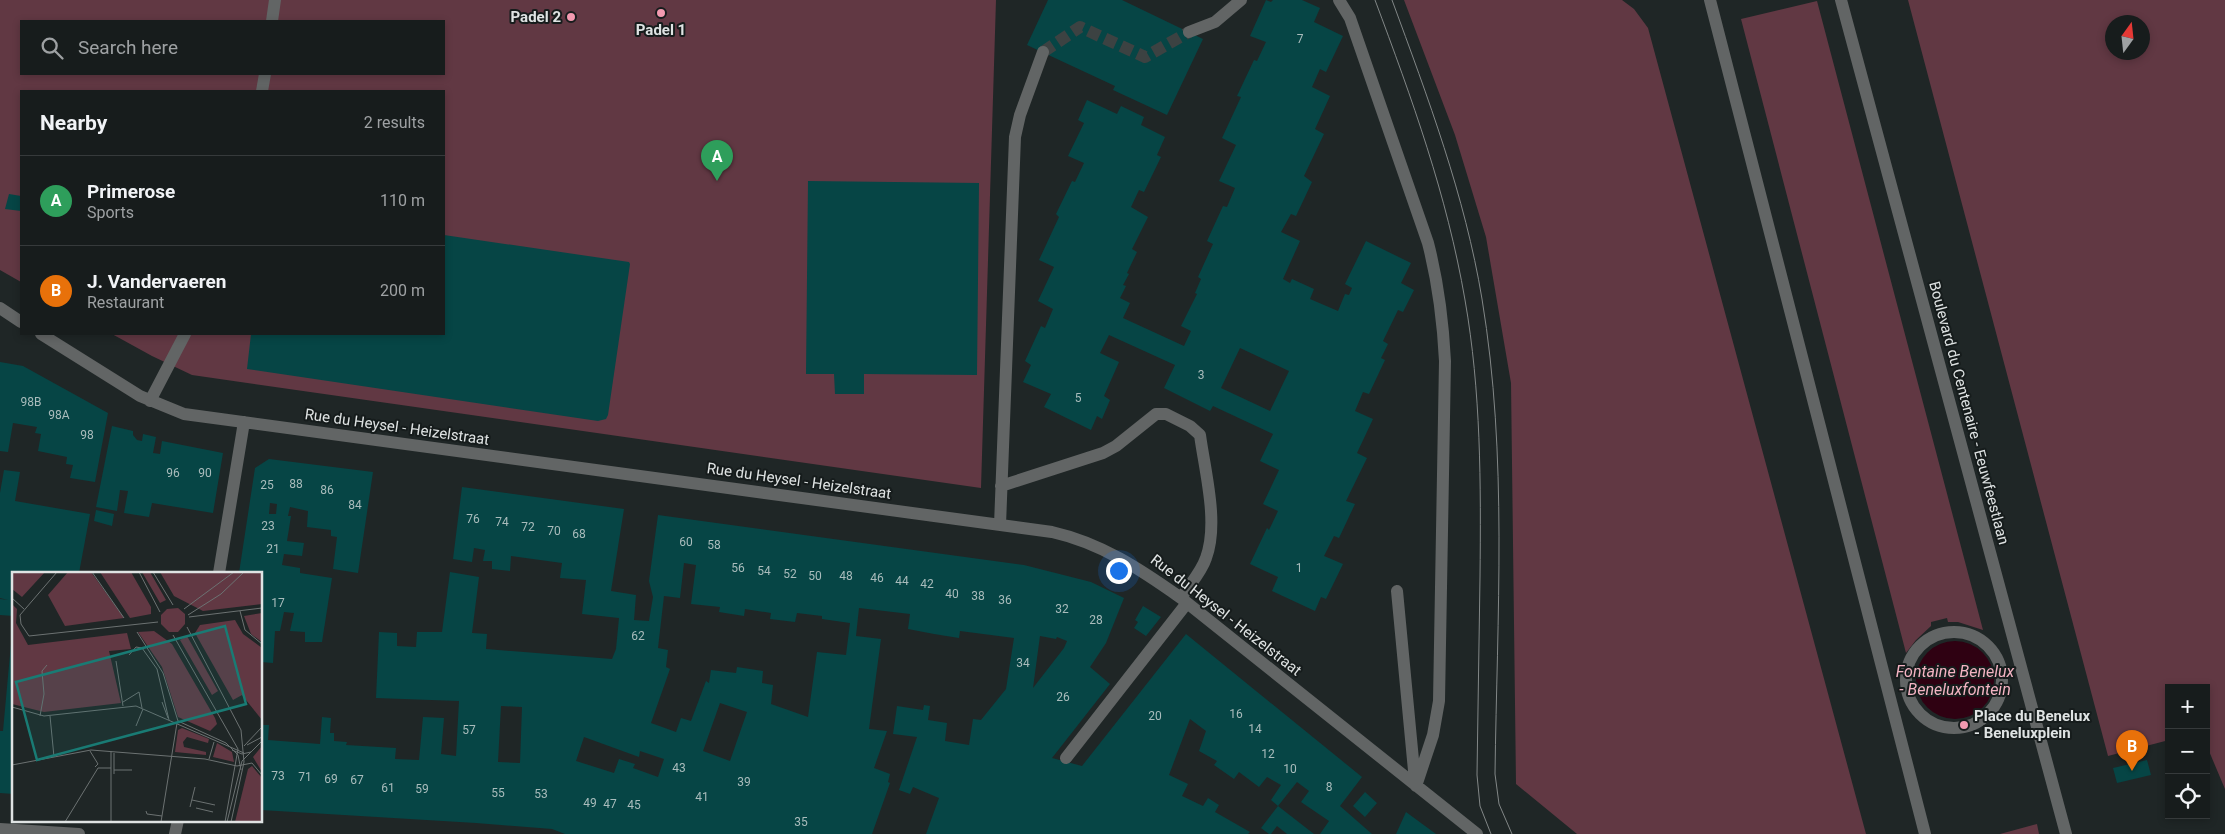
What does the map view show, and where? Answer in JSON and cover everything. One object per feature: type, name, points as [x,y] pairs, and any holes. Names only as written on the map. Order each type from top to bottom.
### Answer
[{"type":"street","points":[[272,20],[276,0]]},
{"type":"street","points":[[1189,32],[1215,22],[1241,0]]},
{"type":"street","points":[[1339,0],[1350,18],[1428,243],[1435,272],[1444,332],[1445,390],[1439,701],[1433,735],[1416,786]]},
{"type":"street","points":[[1710,0],[1925,834]]},
{"type":"street","name":"Boulevard du Centenaire - Eeuwfeestlaan","points":[[1841,0],[2066,834]]},
{"type":"street","points":[[1000,525],[1015,137],[1020,115],[1042,52]]},
{"type":"street","points":[[262,90],[265,75]]},
{"type":"street","points":[[0,308],[20,321]]},
{"type":"street","name":"Rue du Heysel - Heizelstraat","points":[[42,335],[150,401],[184,414],[1052,532],[1088,542],[1140,568],[1184,600],[1477,834]]},
{"type":"street","points":[[150,401],[184,335]]},
{"type":"street","points":[[1001,486],[1103,453],[1116,446],[1156,414],[1166,414],[1194,428],[1200,435],[1212,521],[1211,535],[1203,565],[1184,600],[1066,758]]},
{"type":"street","points":[[219,572],[244,422]]},
{"type":"street","points":[[1397,591],[1416,786]]},
{"type":"street","points":[[1956,632],[1971,635],[1984,642],[2005,666],[2000,696],[1992,709],[1981,720],[1967,726],[1952,727],[1937,724],[1924,716],[1904,694],[1910,662],[1918,649],[1928,640],[1942,634],[1956,632]]},
{"type":"street","points":[[0,829],[79,834]]},
{"type":"shaded area","points":[[0,0],[996,0],[981,488],[192,375],[114,335],[445,335],[445,90],[20,90],[20,281],[0,270]]},
{"type":"shaded area","points":[[1404,0],[1622,0],[1634,9],[1648,28],[1866,834],[1577,834],[1516,784],[1511,383],[1486,237],[1455,135]]},
{"type":"shaded area","points":[[1908,0],[2225,0],[2225,789],[2210,753],[2210,684],[2165,684],[2165,741],[2108,756]]},
{"type":"shaded area","points":[[1817,1],[1983,630],[1958,622],[1948,622],[1947,618],[1931,622],[1931,626],[1906,653],[1741,19]]},
{"type":"shaded area","points":[[2037,824],[2039,834],[2000,834]]},
{"type":"water","name":"Fontaine Benelux - Beneluxfontein","points":[[1947,641],[1963,641],[1977,647],[1988,658],[1994,672],[1994,688],[1988,702],[1977,713],[1963,719],[1947,719],[1933,713],[1922,702],[1916,688],[1916,672],[1922,658],[1933,647]]},
{"type":"building","points":[[1048,0],[1122,0],[1203,39],[1167,115],[1113,90],[1115,86],[1027,45]]},
{"type":"building","points":[[1266,0],[1271,2],[1273,0],[1302,0],[1320,8],[1314,22],[1343,36],[1326,72],[1320,69],[1312,87],[1330,96],[1315,129],[1324,134],[1304,176],[1312,182],[1296,216],[1291,214],[1281,232],[1300,241],[1283,279],[1290,283],[1292,279],[1314,289],[1310,299],[1338,311],[1345,294],[1349,295],[1352,288],[1345,284],[1366,241],[1411,263],[1401,283],[1414,290],[1403,312],[1398,310],[1383,341],[1388,344],[1381,358],[1385,360],[1369,394],[1363,392],[1355,411],[1373,419],[1357,453],[1367,458],[1346,501],[1355,504],[1339,538],[1334,536],[1324,556],[1343,564],[1326,599],[1321,597],[1315,611],[1272,591],[1278,577],[1250,564],[1267,528],[1269,530],[1278,511],[1263,504],[1279,470],[1260,461],[1273,434],[1213,406],[1210,411],[1164,388],[1175,365],[1109,335],[1100,353],[1119,362],[1104,396],[1110,400],[1102,419],[1097,416],[1091,430],[1044,407],[1051,394],[1023,382],[1031,365],[1025,361],[1041,326],[1045,328],[1053,309],[1038,301],[1054,267],[1039,260],[1059,217],[1056,214],[1072,181],[1075,182],[1084,163],[1068,156],[1084,123],[1078,120],[1087,100],[1117,114],[1121,106],[1144,117],[1141,125],[1165,137],[1157,155],[1161,157],[1144,192],[1139,190],[1131,207],[1148,217],[1132,249],[1137,252],[1127,273],[1129,274],[1123,285],[1126,286],[1120,298],[1130,303],[1123,318],[1184,346],[1191,331],[1181,326],[1197,294],[1195,293],[1201,279],[1198,277],[1213,244],[1207,241],[1223,206],[1227,207],[1235,188],[1219,181],[1236,145],[1222,138],[1241,97],[1237,96],[1254,60],[1257,61],[1266,42],[1250,36]],"holes":[[[1240,348],[1289,371],[1270,411],[1221,388]]]},
{"type":"building","points":[[808,181],[979,183],[977,375],[864,374],[864,394],[835,394],[834,374],[806,374]]},
{"type":"building","points":[[9,194],[20,196],[20,211],[5,209]]},
{"type":"building","points":[[445,235],[629,262],[630,264],[606,419],[598,421],[247,369],[251,335],[445,335]]},
{"type":"building","points":[[0,362],[23,366],[108,413],[95,482],[70,478],[73,465],[66,464],[67,457],[38,451],[41,434],[35,433],[37,427],[13,423],[8,452],[0,451]]},
{"type":"building","points":[[112,426],[133,431],[133,435],[137,440],[142,441],[143,434],[156,437],[153,453],[160,454],[162,441],[223,453],[213,513],[152,503],[149,517],[124,513],[128,491],[120,490],[117,511],[96,507]]},
{"type":"building","points":[[269,459],[373,472],[358,573],[333,569],[337,537],[331,536],[331,530],[307,527],[308,511],[290,507],[288,516],[291,516],[287,541],[304,543],[302,556],[284,554],[282,565],[300,568],[300,573],[332,578],[322,642],[305,642],[305,632],[290,631],[294,613],[284,612],[280,631],[275,631],[273,663],[262,662],[262,572],[239,572],[255,468]],"holes":[[[270,503],[277,504],[276,514],[269,514]]]},
{"type":"building","points":[[4,470],[20,472],[15,501],[90,514],[79,572],[12,572],[12,616],[0,615],[0,599],[8,600],[0,598],[0,493]]},
{"type":"building","points":[[462,487],[624,509],[611,591],[636,595],[634,620],[649,621],[653,597],[649,581],[658,515],[1024,565],[1091,582],[1124,598],[1106,643],[1090,667],[1110,684],[1052,758],[1082,766],[1186,634],[1362,777],[1340,806],[1372,834],[1320,834],[1329,821],[1301,802],[1309,791],[1297,782],[1278,806],[1271,800],[1281,785],[1267,777],[1259,787],[1239,772],[1234,779],[1214,765],[1217,761],[1199,751],[1206,731],[1190,719],[1169,775],[1188,784],[1182,796],[1203,806],[1208,798],[1219,805],[1215,812],[1250,832],[1248,834],[926,834],[939,798],[913,787],[910,794],[899,790],[917,737],[893,734],[897,706],[923,710],[924,705],[930,706],[928,720],[947,723],[945,741],[969,745],[973,719],[981,720],[1006,689],[1014,638],[960,631],[959,638],[908,629],[910,614],[859,608],[856,636],[881,639],[869,729],[887,731],[874,768],[890,774],[888,782],[890,783],[872,834],[565,834],[552,829],[262,810],[263,725],[269,725],[268,740],[320,744],[322,717],[331,718],[330,733],[334,733],[334,741],[347,742],[346,745],[396,748],[395,759],[419,760],[423,717],[444,718],[441,754],[456,756],[459,701],[376,698],[379,632],[397,633],[397,646],[416,647],[417,632],[442,632],[450,572],[479,577],[472,633],[487,634],[486,649],[612,659],[616,649],[619,618],[582,614],[586,580],[560,578],[562,563],[511,556],[510,571],[492,569],[492,561],[483,561],[485,550],[474,548],[472,562],[453,559]],"holes":[[[684,563],[696,565],[691,604],[720,607],[719,612],[744,616],[745,609],[771,613],[770,619],[795,622],[797,613],[822,616],[822,619],[850,623],[846,655],[817,652],[808,717],[771,704],[773,685],[762,683],[763,671],[737,667],[736,673],[711,670],[709,683],[706,681],[691,721],[681,718],[676,732],[651,723],[670,669],[666,667],[668,650],[658,648],[664,596],[680,598]],[[1040,636],[1056,639],[1057,637],[1067,641],[1064,648],[1033,688]],[[720,703],[747,712],[730,761],[703,751]],[[501,706],[522,707],[520,763],[498,762]],[[584,737],[639,757],[640,751],[664,759],[658,777],[633,768],[635,764],[619,759],[614,773],[576,761]]]},
{"type":"building","points":[[96,510],[114,514],[112,526],[94,521]]},
{"type":"building","points":[[1143,606],[1161,617],[1146,636],[1134,628],[1138,622],[1135,620]]},
{"type":"building","points":[[12,633],[12,794],[0,793],[0,731],[3,731]]},
{"type":"building","points":[[2147,760],[2151,775],[2117,783],[2113,768]]},
{"type":"building","points":[[1365,792],[1377,803],[1365,817],[1353,806]]},
{"type":"building","points":[[1278,806],[1314,834],[1287,834],[1277,826],[1269,834],[1261,828]]},
{"type":"building","points":[[1406,812],[1436,834],[1396,834]]},
{"type":"tunnel","points":[[1043,52],[1080,27],[1145,57],[1189,32]]},
{"type":"tram line","points":[[1375,0],[1415,111],[1449,223],[1470,334],[1477,403],[1480,472],[1477,775],[1480,806],[1491,834]]},
{"type":"tram line","points":[[1392,0],[1432,111],[1456,185],[1475,261],[1482,299],[1490,358],[1498,477],[1499,596],[1495,774],[1499,804],[1512,834]]},
{"type":"place","name":"Padel 1","points":[[661,13]]},
{"type":"place","name":"Padel 2","points":[[571,17]]},
{"type":"place","name":"Primerose","points":[[717,181]]},
{"type":"place","name":"Place du Benelux - Beneluxplein","points":[[1964,725]]},
{"type":"place","name":"J. Vandervaeren","points":[[2132,771]]}]
